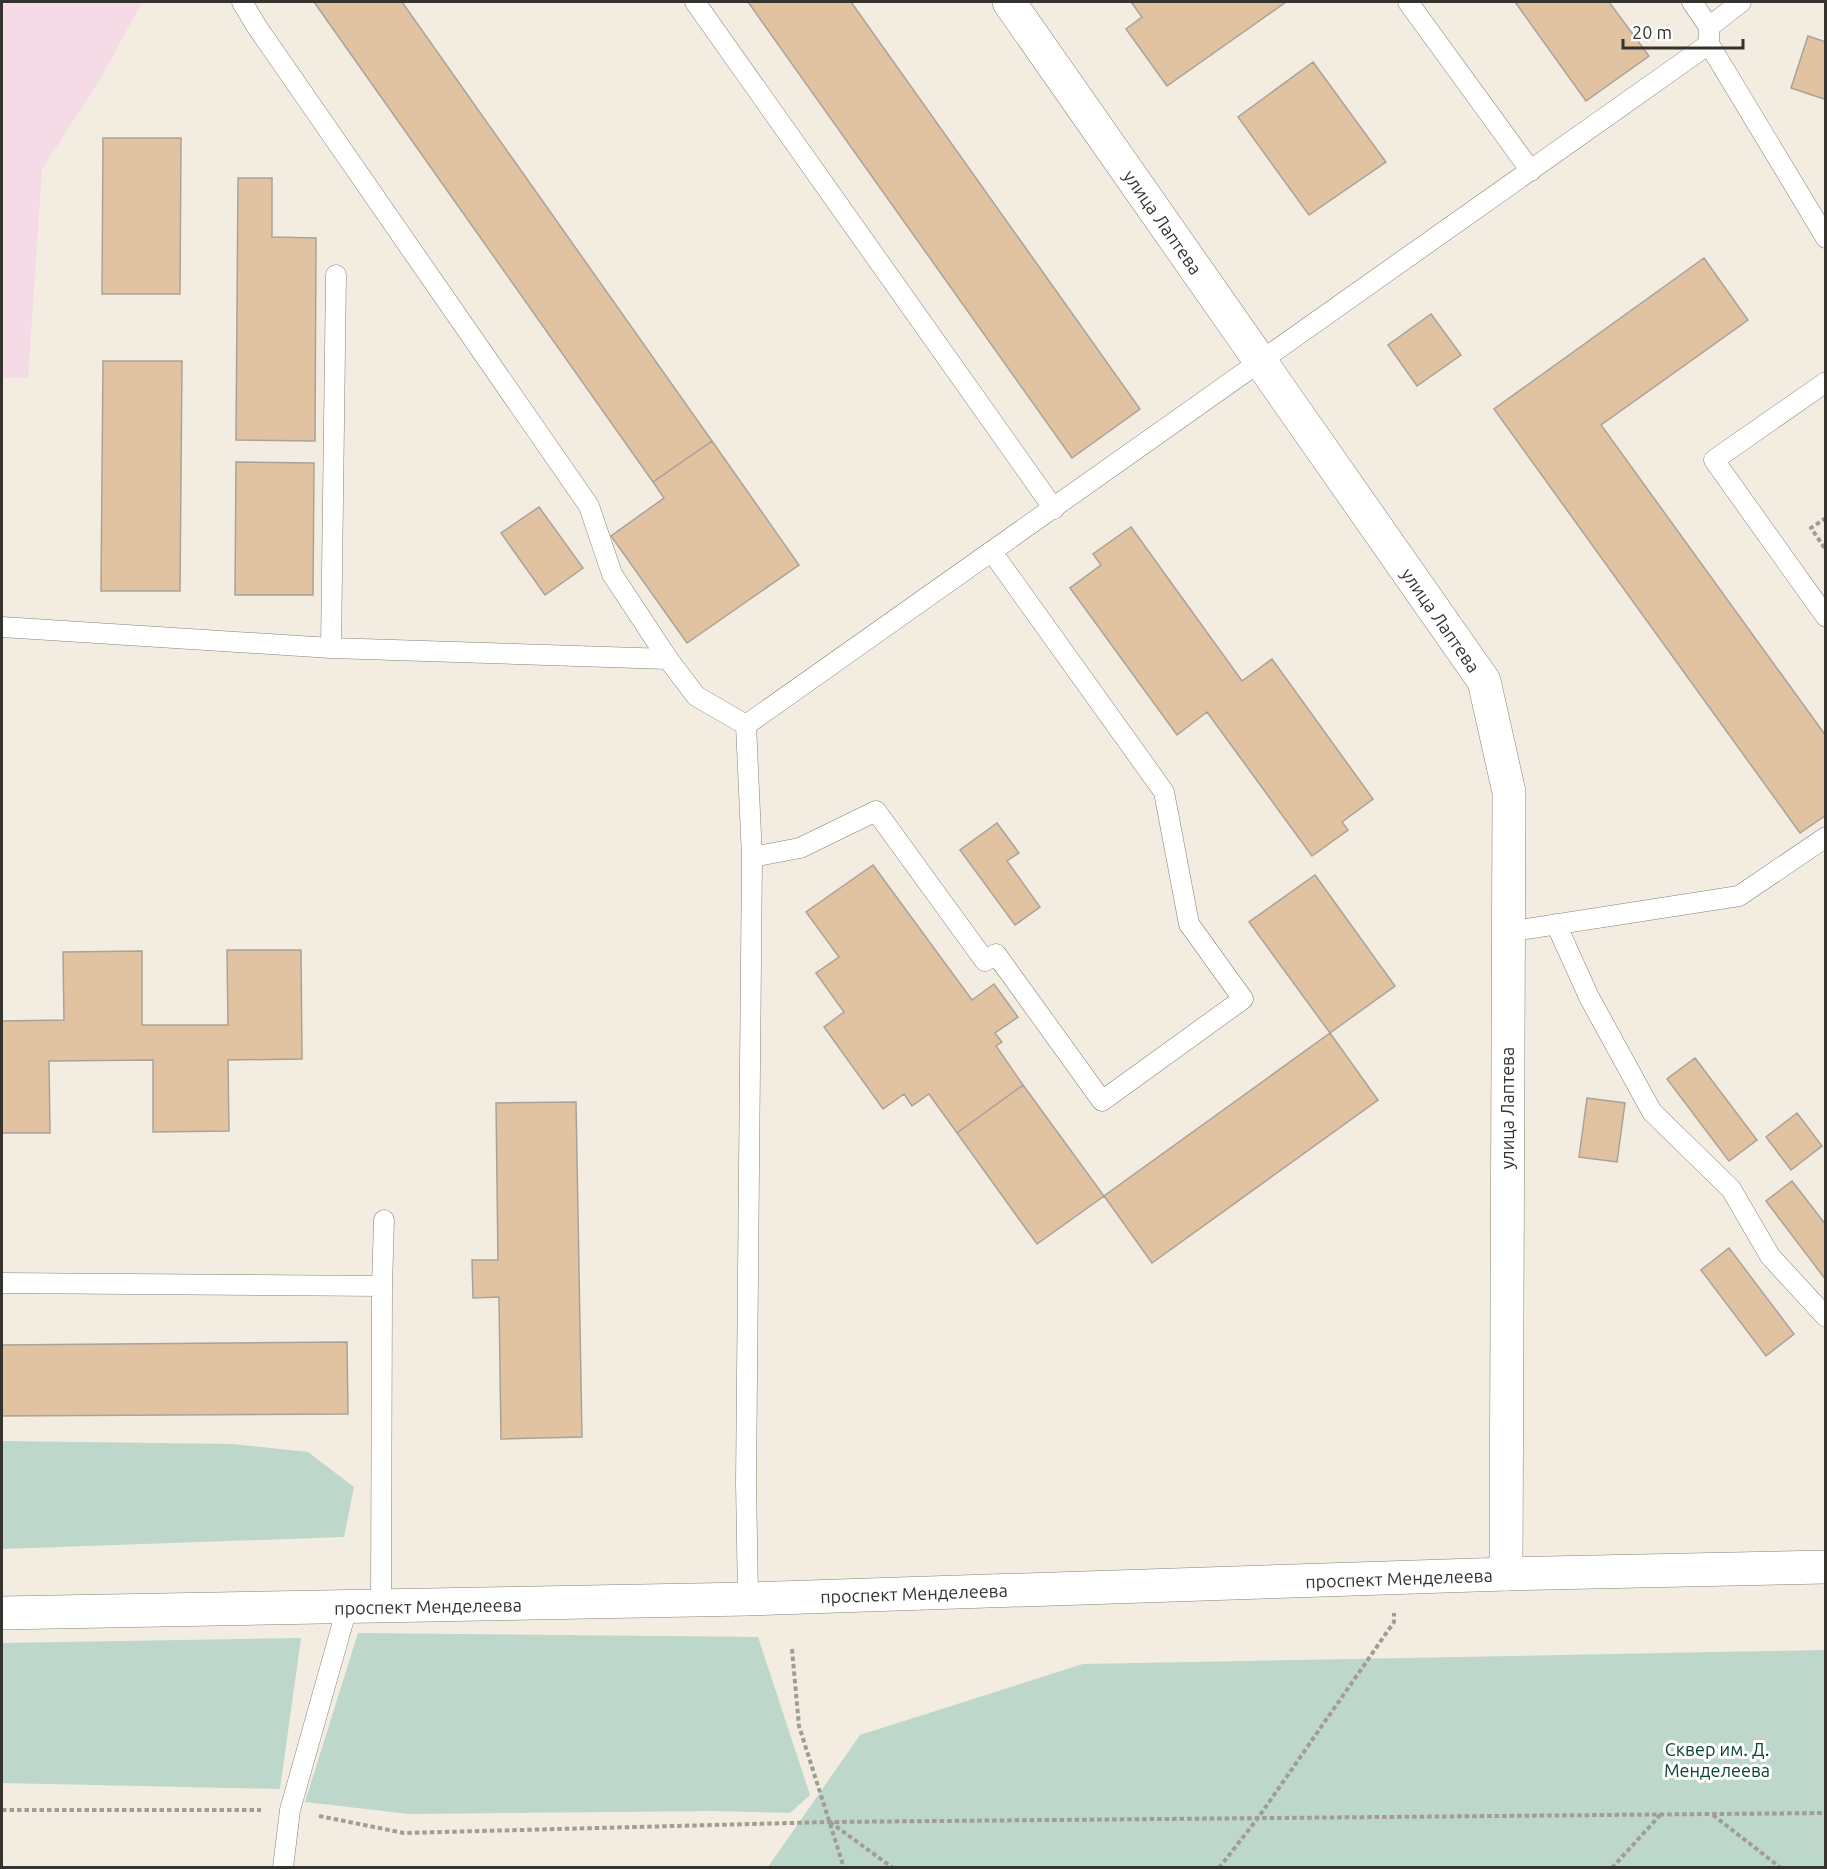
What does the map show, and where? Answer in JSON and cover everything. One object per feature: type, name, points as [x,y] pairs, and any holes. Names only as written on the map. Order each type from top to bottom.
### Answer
[{"type":"main road","name":"улица Лаптева","points":[[1009,2],[1484,681],[1509,792],[1506,1574]]},
{"type":"main road","name":"проспект Менделеева","points":[[2,1613],[748,1599],[1506,1574],[1826,1567]]},
{"type":"lane","points":[[242,2],[257,27],[589,506],[612,574],[668,659],[696,696],[746,725]]},
{"type":"lane","points":[[695,2],[1054,509]]},
{"type":"lane","points":[[1408,2],[1531,171]]},
{"type":"lane","points":[[1692,2],[1826,238]]},
{"type":"lane","points":[[746,725],[1531,171],[1709,35],[1741,2]]},
{"type":"lane","points":[[331,648],[336,275]]},
{"type":"lane","points":[[1826,382],[1714,460],[1826,617]]},
{"type":"lane","points":[[752,857],[800,848],[876,812],[985,961],[996,954],[1102,1101],[1243,999],[1189,924],[1164,792],[992,552]]},
{"type":"lane","points":[[2,627],[331,648],[668,659]]},
{"type":"lane","points":[[746,725],[752,857],[746,1483],[748,1599]]},
{"type":"lane","points":[[1507,932],[1739,896],[1826,837]]},
{"type":"lane","points":[[1556,924],[1589,997],[1652,1112],[1731,1189],[1770,1256],[1826,1317]]},
{"type":"lane","points":[[381,1607],[384,1220]]},
{"type":"lane","points":[[2,1283],[382,1286]]},
{"type":"lane","points":[[283,1868],[290,1810],[347,1608]]},
{"type":"path","points":[[1826,518],[1811,528],[1826,550]]},
{"type":"path","points":[[1219,1868],[1258,1818],[1394,1623],[1393,1579]]},
{"type":"path","points":[[792,1649],[799,1726],[844,1868]]},
{"type":"path","points":[[2,1810],[290,1810],[404,1833],[830,1822],[1826,1813]]},
{"type":"path","points":[[1612,1868],[1661,1814]]},
{"type":"path","points":[[1712,1814],[1781,1868]]},
{"type":"path","points":[[830,1822],[893,1868]]},
{"type":"shaded area","points":[[2,2],[142,2],[101,78],[42,169],[28,378],[2,378]]},
{"type":"green space","points":[[2,1441],[232,1444],[308,1452],[354,1487],[344,1537],[2,1549]]},
{"type":"green space","points":[[358,1633],[758,1637],[810,1795],[790,1813],[713,1811],[409,1814],[305,1802]]},
{"type":"green space","points":[[301,1638],[280,1789],[2,1783],[2,1643]]},
{"type":"green space","name":"Сквер им. Д. Менделеева","points":[[1825,1650],[1825,1867],[768,1867],[860,1735],[1083,1664]]},
{"type":"building","points":[[314,2],[402,2],[712,441],[653,482]]},
{"type":"building","points":[[748,2],[851,2],[1140,409],[1072,458]]},
{"type":"building","points":[[1131,2],[1286,2],[1167,86],[1126,29],[1142,17]]},
{"type":"building","points":[[1515,2],[1609,2],[1649,56],[1586,101]]},
{"type":"building","points":[[1808,36],[1826,42],[1826,94],[1824,99],[1791,88]]},
{"type":"building","points":[[1313,62],[1386,162],[1309,215],[1238,117]]},
{"type":"building","points":[[103,138],[181,138],[180,294],[102,294]]},
{"type":"building","points":[[238,178],[272,178],[272,237],[316,238],[315,441],[236,440]]},
{"type":"building","points":[[1704,258],[1748,320],[1601,425],[1826,736],[1826,815],[1800,833],[1494,409]]},
{"type":"building","points":[[1431,314],[1461,355],[1417,386],[1388,345]]},
{"type":"building","points":[[103,361],[182,361],[180,591],[101,591]]},
{"type":"building","points":[[712,441],[799,565],[687,643],[611,536],[664,498],[653,482]]},
{"type":"building","points":[[236,462],[314,463],[313,595],[235,595]]},
{"type":"building","points":[[539,507],[583,568],[545,595],[501,533]]},
{"type":"building","points":[[1131,527],[1242,681],[1272,659],[1373,799],[1342,822],[1348,830],[1312,856],[1207,712],[1177,735],[1070,588],[1101,565],[1093,554]]},
{"type":"building","points":[[997,823],[1019,853],[1007,861],[1040,907],[1015,925],[960,850]]},
{"type":"building","points":[[873,865],[972,1000],[994,984],[1018,1017],[995,1033],[1002,1042],[996,1046],[1023,1085],[957,1133],[929,1094],[912,1106],[904,1094],[883,1109],[824,1027],[844,1012],[816,973],[839,957],[806,912]]},
{"type":"building","points":[[1315,875],[1395,986],[1330,1033],[1249,922]]},
{"type":"building","points":[[227,950],[301,950],[302,1059],[228,1060],[229,1131],[153,1132],[153,1060],[49,1061],[50,1133],[2,1133],[2,1021],[64,1020],[63,952],[142,951],[142,1025],[228,1025]]},
{"type":"building","points":[[1330,1033],[1378,1100],[1152,1263],[1104,1196]]},
{"type":"building","points":[[1695,1058],[1757,1140],[1729,1161],[1667,1079]]},
{"type":"building","points":[[1023,1085],[1104,1196],[1037,1244],[957,1133]]},
{"type":"building","points":[[1587,1098],[1625,1103],[1617,1162],[1579,1157]]},
{"type":"building","points":[[576,1102],[582,1437],[501,1439],[499,1297],[473,1298],[472,1260],[498,1260],[496,1103]]},
{"type":"building","points":[[1797,1113],[1822,1146],[1791,1170],[1766,1137]]},
{"type":"building","points":[[1792,1181],[1826,1225],[1826,1280],[1766,1201]]},
{"type":"building","points":[[1729,1248],[1794,1334],[1766,1356],[1701,1270]]},
{"type":"building","points":[[347,1342],[348,1414],[2,1416],[2,1345]]}]
